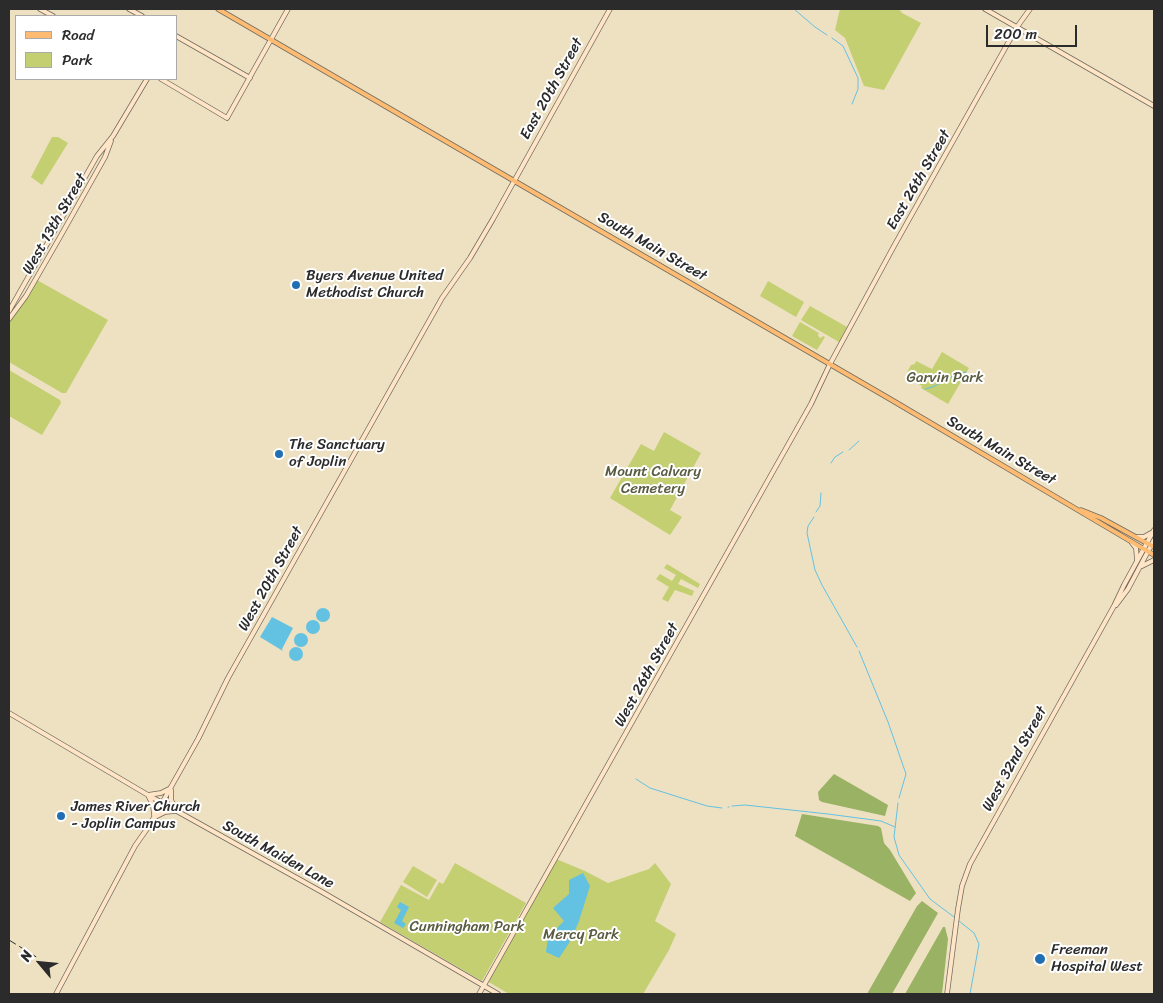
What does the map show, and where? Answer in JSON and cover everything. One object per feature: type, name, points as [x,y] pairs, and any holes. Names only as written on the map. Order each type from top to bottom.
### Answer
[{"type":"main road","points":[[40,9],[51,15]]},
{"type":"main road","points":[[129,9],[140,15]]},
{"type":"main road","name":"South Main Street","points":[[218,9],[830,364],[1154,555]]},
{"type":"main road","points":[[163,80],[227,118],[288,9]]},
{"type":"main road","name":"East 20th Street","points":[[514,180],[610,9]]},
{"type":"main road","points":[[985,9],[1154,106]]},
{"type":"main road","name":"East 26th Street","points":[[830,364],[1017,27],[1030,9]]},
{"type":"main road","points":[[178,37],[250,78]]},
{"type":"main road","name":"West 13th Street","points":[[9,311],[97,156],[113,136],[146,80]]},
{"type":"main road","name":"West 13th Street","points":[[9,319],[26,296],[72,217],[106,157],[113,136]]},
{"type":"main road","points":[[85,177],[92,181]]},
{"type":"main road","name":"West 20th Street","points":[[56,994],[134,846],[171,788],[198,739],[217,697],[439,304],[470,258],[514,180]]},
{"type":"main road","points":[[65,212],[72,217]]},
{"type":"main road","points":[[56,228],[63,232]]},
{"type":"main road","name":"West 26th Street","points":[[480,994],[811,404],[830,364]]},
{"type":"main road","name":"South Main Street","points":[[1072,506],[1101,518],[1151,546]]},
{"type":"main road","points":[[1135,537],[1142,538],[1154,531]]},
{"type":"main road","points":[[1151,546],[1154,531]]},
{"type":"main road","points":[[1114,606],[1128,589],[1139,569],[1146,550],[1154,540]]},
{"type":"main road","points":[[1132,543],[1136,548],[1137,562]]},
{"type":"main road","name":"West 32nd Street","points":[[948,994],[958,909],[962,886],[970,864],[1137,562],[1146,550]]},
{"type":"main road","points":[[1139,569],[1144,563],[1154,560]]},
{"type":"main road","name":"South Maiden Lane","points":[[9,713],[148,795],[322,892],[498,994]]},
{"type":"main road","points":[[171,788],[171,800],[177,811],[166,812],[153,818],[153,806],[148,795],[161,793],[171,788]]},
{"type":"green space","points":[[840,9],[899,9],[902,13],[921,23],[884,90],[864,86],[845,38],[835,30]]},
{"type":"green space","points":[[52,137],[58,137],[68,143],[42,185],[31,177]]},
{"type":"green space","points":[[37,280],[108,320],[66,393],[62,393],[9,362],[9,321],[24,303]]},
{"type":"green space","points":[[768,281],[804,302],[796,317],[760,296]]},
{"type":"green space","points":[[810,306],[847,327],[839,342],[801,320]]},
{"type":"green space","points":[[800,322],[819,333],[819,337],[825,337],[817,350],[792,336]]},
{"type":"green space","name":"Garvin Park","points":[[942,352],[969,368],[948,404],[905,376],[911,365],[915,364],[916,361],[932,369]]},
{"type":"green space","points":[[9,370],[60,400],[61,403],[42,435],[9,416]]},
{"type":"green space","name":"Mount Calvary Cemetery","points":[[664,432],[701,453],[670,510],[682,517],[670,535],[610,498],[641,444],[654,451]]},
{"type":"green space","points":[[667,564],[700,584],[698,588],[681,579],[678,584],[694,591],[692,596],[675,590],[668,602],[662,599],[669,587],[656,579],[660,574],[672,581],[676,575],[664,568]]},
{"type":"green space","points":[[834,774],[888,805],[885,816],[819,800],[818,792]]},
{"type":"green space","points":[[802,814],[881,828],[884,843],[916,893],[910,901],[795,836]]},
{"type":"green space","name":"Mercy Park","points":[[556,859],[608,883],[649,869],[655,863],[671,884],[655,921],[676,934],[669,950],[643,994],[509,994],[487,981]]},
{"type":"green space","name":"Cunningham Park","points":[[455,863],[526,903],[482,981],[380,922],[401,885],[429,900],[439,882],[443,884]]},
{"type":"green space","points":[[413,866],[437,880],[427,897],[403,882]]},
{"type":"green space","points":[[922,901],[938,913],[892,994],[867,994],[917,906]]},
{"type":"green space","points":[[943,927],[945,927],[948,939],[942,994],[905,994]]},
{"type":"water","points":[[320,608],[326,608],[330,615],[326,622],[320,622],[316,618],[316,612]]},
{"type":"water","points":[[272,617],[293,628],[282,649],[283,651],[260,637]]},
{"type":"water","points":[[310,620],[316,620],[320,627],[316,634],[310,634],[306,630],[306,624]]},
{"type":"water","points":[[298,633],[304,633],[308,640],[304,647],[298,647],[294,643],[294,637]]},
{"type":"water","points":[[293,647],[299,647],[303,654],[299,661],[293,661],[289,657],[289,651]]},
{"type":"water","points":[[583,873],[590,886],[571,940],[559,958],[546,952],[548,937],[564,921],[553,908],[569,894],[569,880]]},
{"type":"water","points":[[400,902],[409,907],[402,921],[406,924],[403,928],[394,923],[401,910],[397,907]]},
{"type":"waterway","points":[[794,9],[827,35]]},
{"type":"waterway","points":[[832,38],[843,46],[858,78],[858,89],[852,104]]},
{"type":"waterway","points":[[925,389],[933,387],[954,375],[966,372]]},
{"type":"waterway","points":[[849,450],[859,441]]},
{"type":"waterway","points":[[831,463],[835,457],[843,452]]},
{"type":"waterway","points":[[816,512],[820,506],[821,493]]},
{"type":"waterway","points":[[814,517],[808,526],[807,533],[815,570],[857,647]]},
{"type":"waterway","points":[[859,651],[888,722],[906,774],[899,798]]},
{"type":"waterway","points":[[636,779],[650,788],[707,806],[722,808]]},
{"type":"waterway","points":[[898,803],[894,837],[899,855],[930,899],[954,917]]},
{"type":"waterway","points":[[732,806],[745,805],[828,814],[881,821],[895,827]]},
{"type":"waterway","points":[[959,921],[974,933],[979,944],[970,994]]},
{"type":"railway","points":[[9,940],[38,958]]},
{"type":"place","name":"Byers Avenue United Methodist Church","points":[[296,285]]},
{"type":"place","name":"The Sanctuary of Joplin","points":[[279,454]]},
{"type":"place","name":"James River Church - Joplin Campus","points":[[61,816]]},
{"type":"place","name":"Freeman Hospital West","points":[[1040,959]]}]
